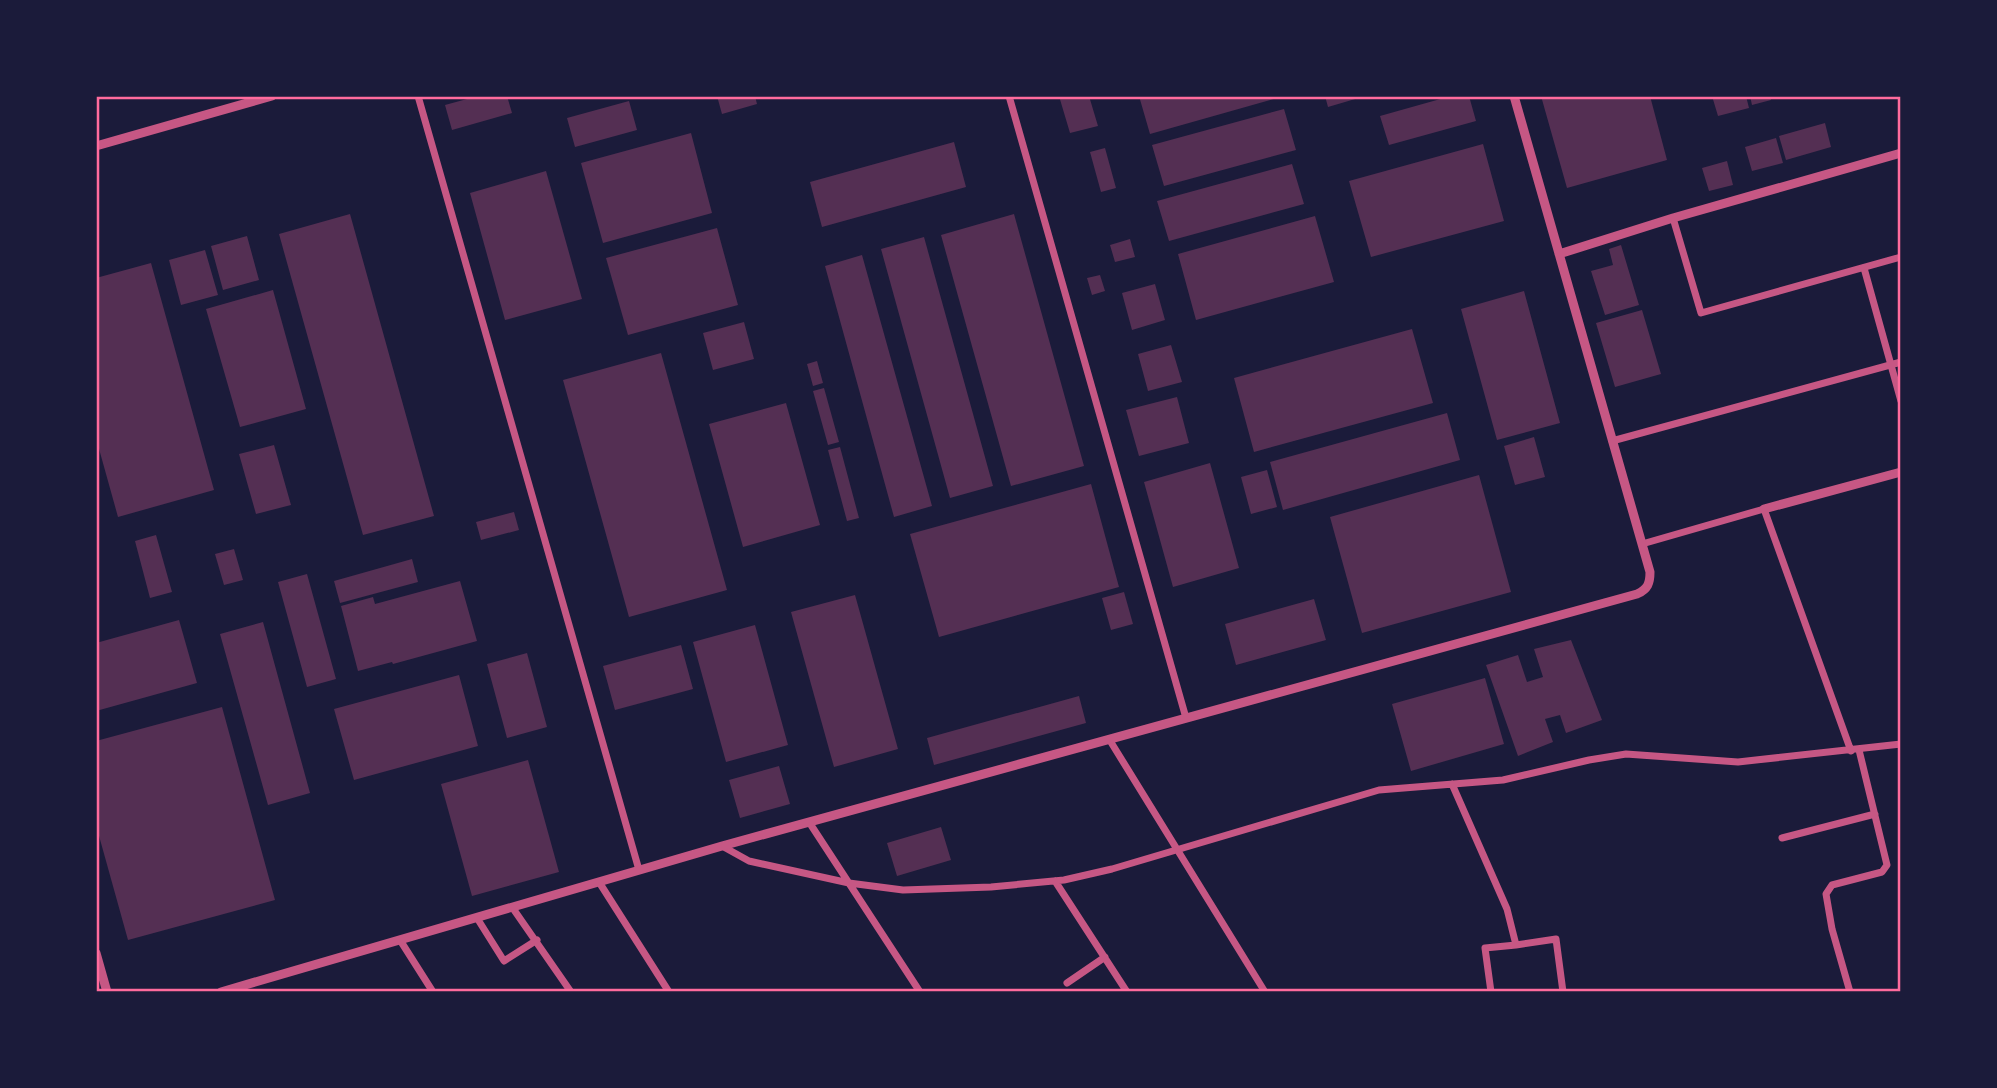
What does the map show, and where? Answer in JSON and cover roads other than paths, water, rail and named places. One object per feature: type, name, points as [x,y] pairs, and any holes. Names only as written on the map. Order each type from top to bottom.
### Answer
[{"type":"street","points":[[96,146],[272,96]]},
{"type":"street","points":[[418,96],[639,870]]},
{"type":"street","points":[[1009,96],[1186,718]]},
{"type":"street","points":[[221,992],[722,846],[1644,591],[1648,586],[1650,572],[1514,96]]},
{"type":"street","points":[[1559,254],[1673,218],[1901,153]]},
{"type":"street","points":[[1673,218],[1701,313],[1901,257]]},
{"type":"street","points":[[1864,268],[1901,401]]},
{"type":"street","points":[[1612,441],[1901,362]]},
{"type":"street","points":[[1642,544],[1901,472]]},
{"type":"street","points":[[1764,509],[1855,750],[1875,814],[1887,865],[1882,872],[1832,885],[1826,894],[1832,929],[1850,992]]},
{"type":"street","points":[[1109,739],[1265,992]]},
{"type":"street","points":[[722,846],[749,861],[849,883],[903,890],[991,887],[1055,881],[1112,869],[1379,790],[1503,780],[1626,754],[1738,762],[1901,744]]},
{"type":"street","points":[[1452,784],[1507,909],[1516,944]]},
{"type":"street","points":[[1782,838],[1875,814]]},
{"type":"street","points":[[809,822],[920,992]]},
{"type":"street","points":[[1055,881],[1128,992]]},
{"type":"street","points":[[599,882],[670,992]]},
{"type":"street","points":[[512,907],[570,992]]},
{"type":"street","points":[[477,918],[504,961],[537,940]]},
{"type":"street","points":[[1490,992],[1485,948],[1556,939],[1563,992]]},
{"type":"street","points":[[400,940],[433,992]]},
{"type":"street","points":[[96,953],[107,992]]},
{"type":"street","points":[[1067,983],[1105,957]]}]
